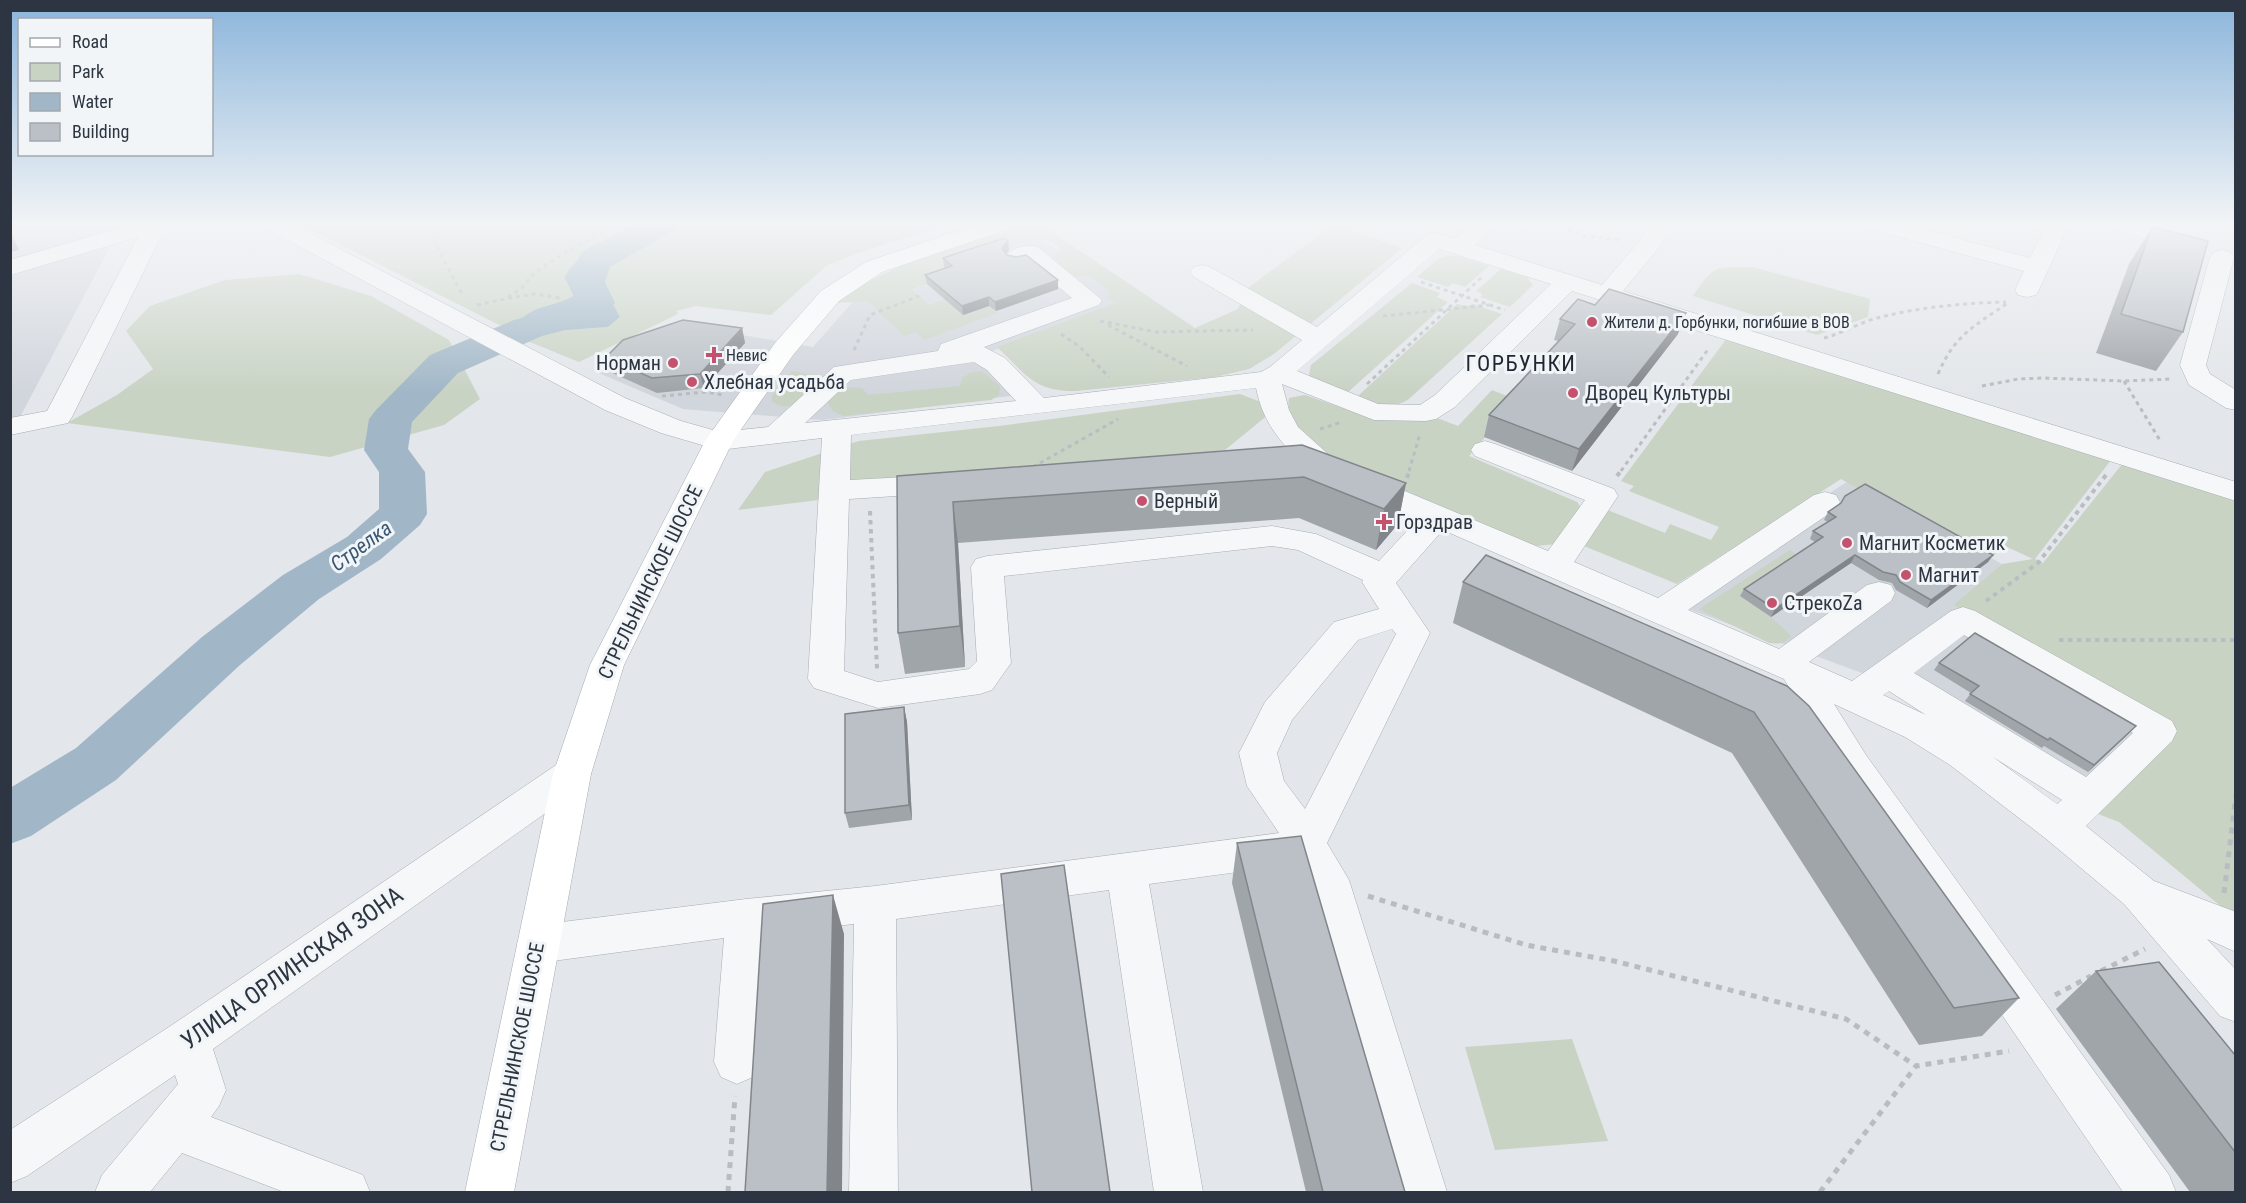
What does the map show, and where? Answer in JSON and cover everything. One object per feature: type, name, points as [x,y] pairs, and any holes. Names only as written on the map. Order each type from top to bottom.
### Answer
[{"type":"main road","name":"СТРЕЛЬНИНСКОЕ ШОССЕ","points":[[489,1192],[572,774],[607,665],[719,441],[784,349],[830,297],[851,280]]},
{"type":"street","points":[[10,427],[58,417],[127,280]]},
{"type":"street","points":[[393,280],[470,317],[530,359],[615,404],[670,427],[719,441],[1037,407],[1273,376],[1374,412],[1426,413],[1444,401],[1567,282]]},
{"type":"street","points":[[776,435],[843,373],[914,363],[973,349],[1090,300],[1065,280]]},
{"type":"street","points":[[1216,280],[1308,334]]},
{"type":"street","points":[[1386,280],[1308,334],[1273,376],[1273,409],[1292,451],[1328,470],[1788,667],[1918,727],[1963,755],[2059,827],[2138,892],[2235,1002]]},
{"type":"street","points":[[1561,280],[2235,492]]},
{"type":"street","points":[[1607,294],[1618,280]]},
{"type":"street","points":[[2018,296],[2028,280]]},
{"type":"street","points":[[2222,280],[2193,365],[2199,379],[2235,402]]},
{"type":"street","points":[[973,349],[996,364],[1037,407]]},
{"type":"street","points":[[837,428],[826,680],[878,695],[980,681],[994,663],[987,567],[1272,536],[1305,541],[1384,576]]},
{"type":"street","points":[[1485,450],[1603,496],[1554,567]]},
{"type":"street","points":[[836,489],[869,490],[969,482]]},
{"type":"street","points":[[1661,612],[1825,502]]},
{"type":"street","points":[[1317,863],[1413,633],[1378,582],[1437,518]]},
{"type":"street","points":[[1788,667],[1879,594]]},
{"type":"street","points":[[1400,614],[1346,631],[1278,712],[1258,753],[1266,786],[1290,818],[1317,863],[1423,1192]]},
{"type":"street","points":[[1856,697],[1963,619],[2159,731],[2059,827]]},
{"type":"street","points":[[1788,667],[1853,765],[2152,1192]]},
{"type":"street","points":[[1888,674],[2090,798]]},
{"type":"street","name":"УЛИЦА ОРЛИНСКАЯ ЗОНА","points":[[10,1159],[188,1040],[572,774]]},
{"type":"street","points":[[538,944],[746,917],[875,904],[1126,870],[1317,863]]},
{"type":"street","points":[[1126,870],[1179,1192]]},
{"type":"street","points":[[2138,892],[2228,930]]},
{"type":"street","points":[[873,1192],[875,904]]},
{"type":"street","points":[[737,1062],[746,917]]},
{"type":"street","points":[[119,1192],[203,1090],[188,1040]]},
{"type":"street","points":[[173,1126],[346,1192]]},
{"type":"path","points":[[455,280],[467,301]]},
{"type":"path","points":[[470,317],[522,288],[528,280]]},
{"type":"path","points":[[1417,280],[1528,318]]},
{"type":"path","points":[[1348,402],[1478,280]]},
{"type":"path","points":[[504,299],[535,294],[560,298]]},
{"type":"path","points":[[1820,339],[1844,333],[1879,317],[2018,296]]},
{"type":"path","points":[[1935,377],[1947,353],[1960,337],[2018,296]]},
{"type":"path","points":[[843,373],[870,315],[919,297]]},
{"type":"path","points":[[1375,316],[1413,315],[1447,308],[1489,305]]},
{"type":"path","points":[[1096,320],[1197,371]]},
{"type":"path","points":[[1105,323],[1184,332],[1308,334]]},
{"type":"path","points":[[1057,331],[1080,347],[1114,382]]},
{"type":"path","points":[[1603,496],[1713,342]]},
{"type":"path","points":[[1978,387],[2018,379],[2070,378],[2124,381],[2199,379]]},
{"type":"path","points":[[2124,381],[2163,445]]},
{"type":"path","points":[[653,397],[706,392],[747,399]]},
{"type":"path","points":[[1292,451],[1374,412]]},
{"type":"path","points":[[1401,502],[1426,413]]},
{"type":"path","points":[[1032,468],[1120,418]]},
{"type":"path","points":[[1977,608],[2038,562],[2121,455]]},
{"type":"path","points":[[869,490],[878,695]]},
{"type":"path","points":[[2050,639],[2072,641],[2235,640]]},
{"type":"path","points":[[2228,930],[2235,795]]},
{"type":"path","points":[[1317,863],[1369,897],[1526,945],[1614,961],[1846,1019],[1916,1066],[2048,1045]]},
{"type":"path","points":[[2021,1006],[2044,1000],[2175,933]]},
{"type":"path","points":[[728,1192],[737,1062]]},
{"type":"path","points":[[1820,1192],[1916,1066]]},
{"type":"shaded area","points":[[10,280],[92,280],[20,417],[10,419]]},
{"type":"shaded area","points":[[890,280],[1111,280],[1143,298],[992,351],[1034,393],[822,420],[683,409],[594,371],[609,353],[684,325],[813,347],[864,289]]},
{"type":"shaded area","points":[[1850,480],[2002,564],[1953,605],[2174,733],[2093,812],[1889,683],[1664,600]]},
{"type":"green space","points":[[225,280],[319,280],[371,296],[449,340],[480,399],[444,425],[330,457],[67,423],[117,395],[153,369],[126,331],[150,306]]},
{"type":"green space","points":[[411,280],[566,280],[577,294],[537,309],[505,328]]},
{"type":"green space","points":[[592,280],[810,280],[771,315],[696,306],[676,311],[678,314],[579,362],[525,340],[554,331],[608,327],[620,317]]},
{"type":"green space","points":[[872,280],[938,280],[911,289],[929,305],[945,299],[963,315],[989,306],[998,313],[924,340],[916,332],[904,336],[868,301],[836,303]]},
{"type":"green space","points":[[1095,280],[1124,280],[1195,328],[1238,309],[1245,290],[1258,280],[1363,280],[1274,354],[1249,369],[1215,377],[1062,391],[1040,385],[1032,380],[997,347],[1115,303],[1107,297],[1110,292]]},
{"type":"green space","points":[[1427,280],[1473,280],[1465,287],[1453,283],[1448,287]]},
{"type":"green space","points":[[1488,280],[1529,280],[1533,285],[1510,307],[1480,297],[1483,294],[1476,291]]},
{"type":"green space","points":[[1704,280],[1801,280],[1870,299],[1868,317],[1817,335],[1693,296]]},
{"type":"green space","points":[[1412,283],[1440,293],[1437,297],[1448,302],[1347,393],[1314,381],[1309,375],[1311,365]]},
{"type":"green space","points":[[1457,304],[1467,306],[1473,304],[1502,314],[1402,403],[1377,404],[1358,396]]},
{"type":"green space","points":[[1727,338],[2111,460],[2035,559],[2043,563],[2123,463],[2235,500],[2235,918],[2119,822],[2093,812],[2173,732],[1953,605],[2002,564],[2033,559],[2003,545],[1988,562],[1841,479],[1677,584],[1579,544],[1605,509],[1665,533],[1670,524],[1711,540],[1719,527],[1629,491],[1634,486],[1621,481]]},
{"type":"green space","points":[[792,371],[824,376],[801,400],[794,404],[779,406],[772,401],[772,396]]},
{"type":"green space","points":[[982,371],[1000,386],[999,395],[991,400],[844,416],[833,411],[828,400],[839,391],[856,387],[869,395],[960,386],[962,378],[970,373]]},
{"type":"green space","points":[[1492,390],[1517,400],[1469,456],[1577,502],[1582,509],[1556,544],[1536,546],[1343,465],[1317,449],[1302,435],[1295,426],[1288,403],[1289,398],[1305,395],[1371,418],[1437,418],[1458,426]]},
{"type":"green space","points":[[1240,394],[1261,402],[1269,414],[1225,450],[738,510],[765,472],[859,441],[999,426]]},
{"type":"green space","points":[[1790,550],[1800,557],[1740,596],[1767,614],[1785,630],[1791,636],[1787,641],[1769,643],[1699,609]]},
{"type":"green space","points":[[1572,1039],[1608,1141],[1495,1150],[1465,1047]]},
{"type":"water","points":[[566,280],[592,280],[614,306],[620,317],[608,327],[554,331],[525,340],[505,328],[537,309],[577,294]]},
{"type":"building","points":[[931,280],[1058,280],[995,302],[989,297],[962,306]]},
{"type":"building","points":[[2133,280],[2197,280],[2183,332],[2121,314]]},
{"type":"building","name":"Дворец Культуры","points":[[1609,289],[1686,313],[1579,449],[1489,415],[1575,324],[1560,319],[1578,299],[1595,305]]},
{"type":"building","name":"Норман","points":[[683,320],[742,328],[700,374],[652,378],[605,358],[623,340]]},
{"type":"building","points":[[1302,445],[1406,483],[1384,509],[1304,477],[953,502],[960,626],[898,633],[897,476]]},
{"type":"building","points":[[1865,484],[1993,555],[1931,600],[1900,582],[1896,575],[1883,572],[1855,555],[1775,609],[1744,589],[1823,537],[1813,531],[1836,517],[1828,512],[1841,503],[1845,496]]},
{"type":"building","points":[[1486,555],[1787,686],[1809,706],[2019,998],[1954,1008],[1754,712],[1463,582]]},
{"type":"building","points":[[1975,633],[2136,726],[2094,765],[2050,738],[2048,740],[1970,694],[1979,686],[1939,663]]},
{"type":"building","points":[[904,707],[909,805],[845,813],[845,714]]},
{"type":"building","points":[[1301,836],[1405,1192],[1323,1192],[1237,843]]},
{"type":"building","points":[[1064,865],[1110,1192],[1032,1192],[1001,874]]},
{"type":"building","points":[[833,895],[827,1192],[745,1192],[763,904]]},
{"type":"building","points":[[2159,962],[2235,1055],[2235,1152],[2096,971]]},
{"type":"waterway","name":"Стрелка","points":[[10,819],[96,764],[221,651],[301,587],[364,548],[403,514],[402,472],[386,450],[391,419],[444,364],[528,328],[585,313],[596,303],[587,280]]},
{"type":"place","name":"Жители д. Горбунки, погибшие в ВОВ","points":[[1592,322]]},
{"type":"place","name":"Невис","points":[[714,355]]},
{"type":"place","name":"Норман","points":[[673,363]]},
{"type":"place","name":"Хлебная усадьба","points":[[692,382]]},
{"type":"place","name":"Дворец Культуры","points":[[1573,393]]},
{"type":"place","name":"Верный","points":[[1142,501]]},
{"type":"place","name":"Горздрав","points":[[1384,522]]},
{"type":"place","name":"Магнит Косметик","points":[[1847,543]]},
{"type":"place","name":"Магнит","points":[[1906,575]]},
{"type":"place","name":"СтрекоZа","points":[[1772,603]]},
{"type":"district","name":"ГОРБУНКИ","points":[[1521,363]]}]
